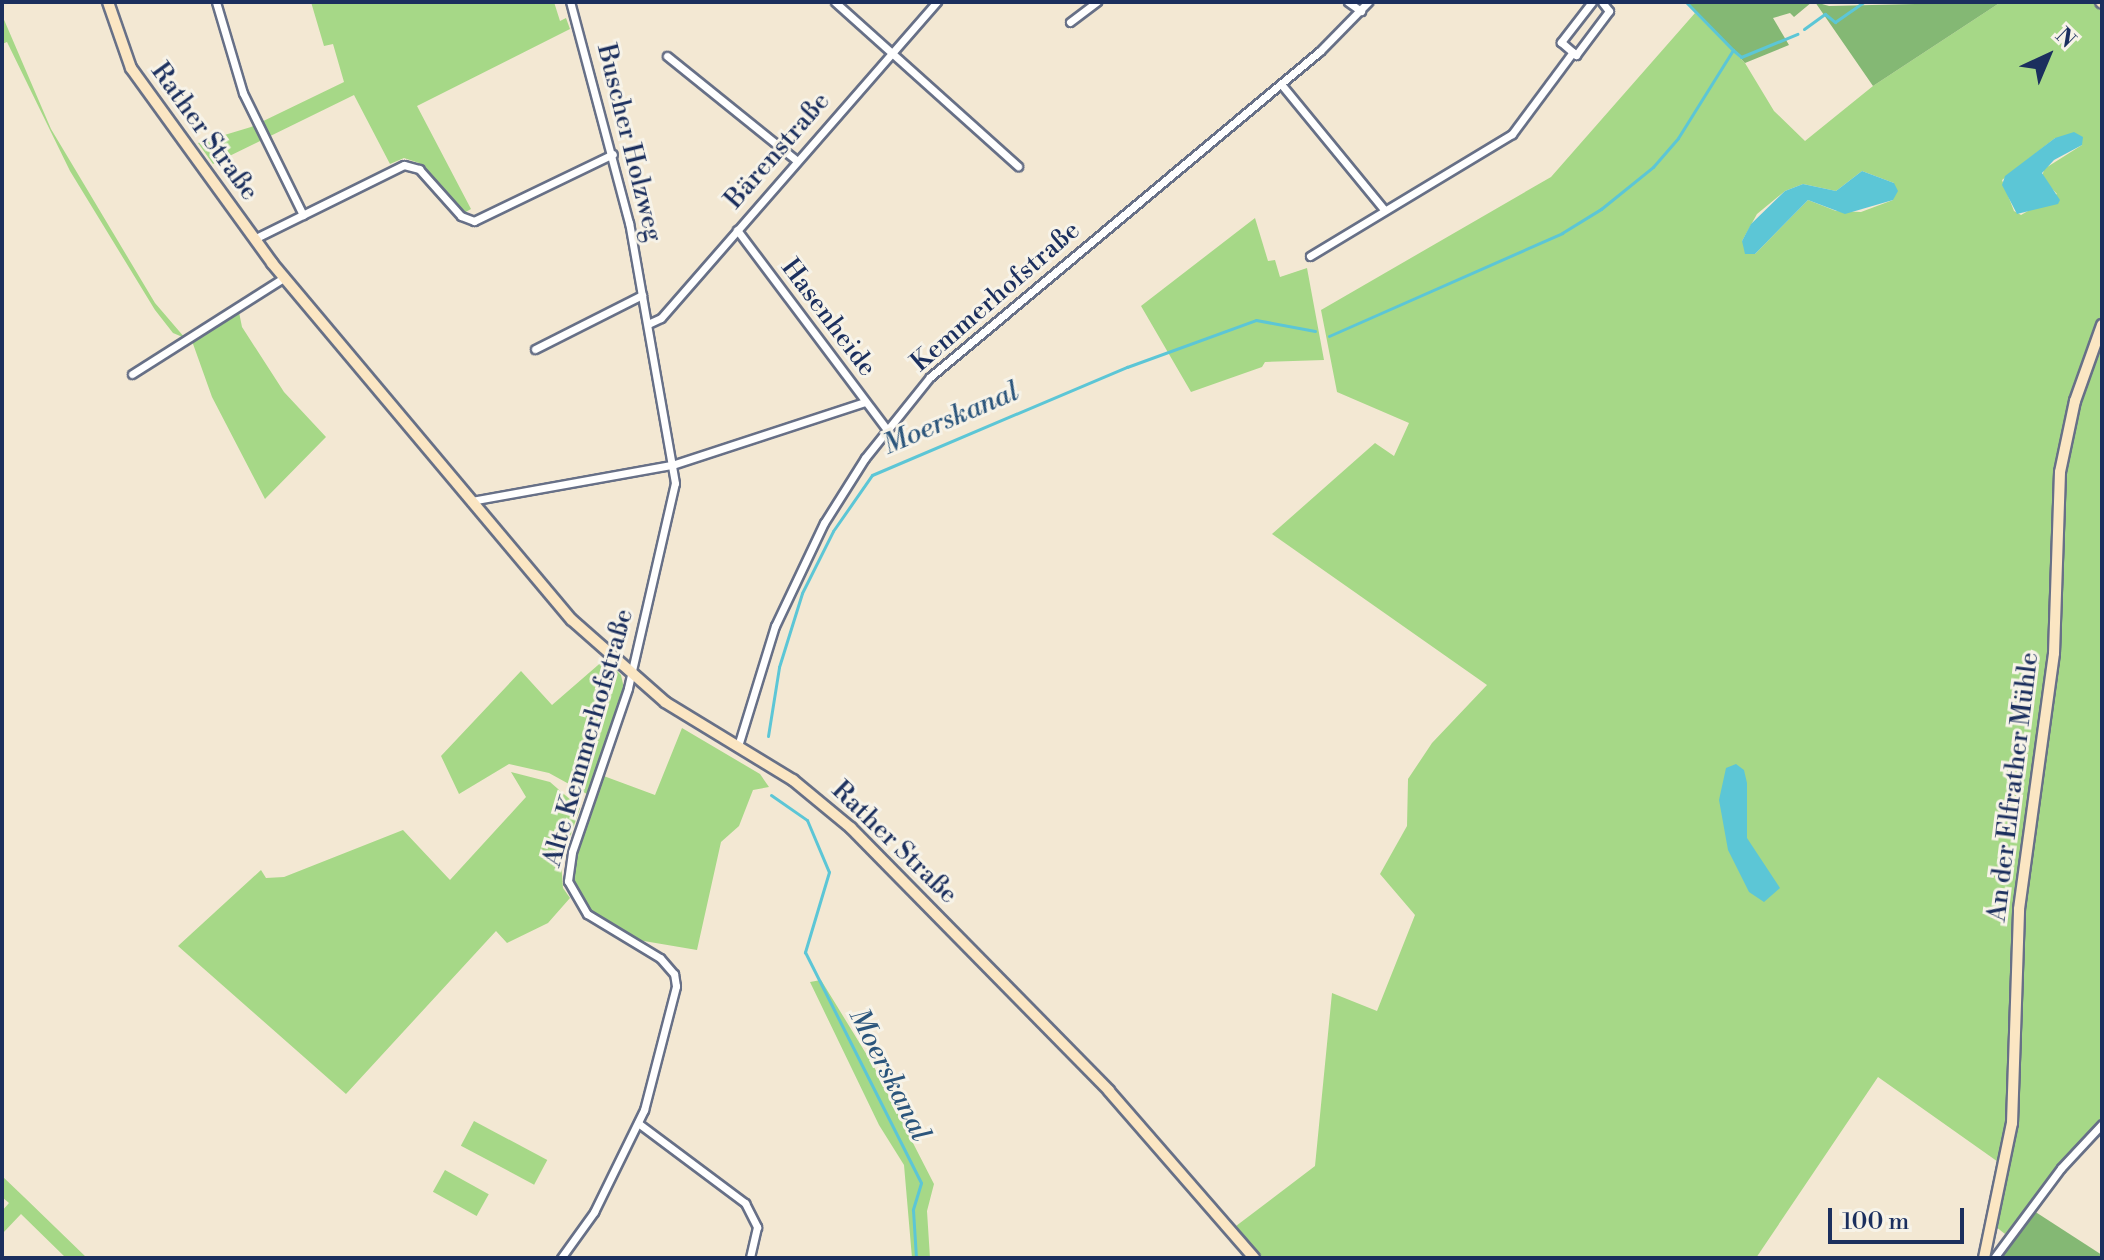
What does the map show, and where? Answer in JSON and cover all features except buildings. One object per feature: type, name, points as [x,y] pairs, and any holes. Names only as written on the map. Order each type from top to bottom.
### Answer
[{"type":"street","name":"Rather Straße","points":[[108,2],[131,68],[283,278],[572,620],[631,676],[809,792],[868,845],[1109,1091],[1254,1258]]},
{"type":"street","points":[[216,2],[243,93],[303,215]]},
{"type":"street","name":"Buscher Holzweg","points":[[570,2],[613,154],[648,324],[672,465]]},
{"type":"street","points":[[835,2],[889,54],[1018,166]]},
{"type":"street","name":"Bärenstraße","points":[[648,324],[661,318],[937,2]]},
{"type":"street","points":[[1070,22],[1097,2]]},
{"type":"street","points":[[1348,2],[1361,11]]},
{"type":"street","name":"Kemmerhofstraße","points":[[738,746],[793,587],[824,523],[887,430],[950,356],[1281,84],[1368,2]]},
{"type":"street","points":[[1592,2],[1561,42],[1576,55],[1609,11],[1602,2]]},
{"type":"street","points":[[1310,256],[1371,221],[1383,208],[1512,134],[1573,52]]},
{"type":"street","points":[[667,56],[797,161]]},
{"type":"street","points":[[1281,84],[1383,208]]},
{"type":"street","points":[[254,239],[409,165],[424,174],[461,216],[474,221],[613,154]]},
{"type":"street","name":"Hasenheide","points":[[737,230],[887,430]]},
{"type":"street","points":[[132,374],[283,278]]},
{"type":"street","points":[[535,349],[642,295]]},
{"type":"street","name":"An der Elfrather Mühle","points":[[1984,1258],[2012,1123],[2019,909],[2054,653],[2060,472],[2075,401],[2102,325]]},
{"type":"street","points":[[471,501],[672,465],[865,402]]},
{"type":"street","name":"Alte Kemmerhofstraße","points":[[561,1258],[594,1212],[638,1123],[652,1087],[676,979],[660,958],[587,914],[571,890],[568,872],[631,676],[673,497],[672,465]]},
{"type":"street","points":[[638,1123],[745,1203],[757,1227],[750,1258]]},
{"type":"street","points":[[1994,1258],[2061,1168],[2102,1124]]},
{"type":"green space","points":[[311,2],[554,2],[560,21],[566,18],[570,29],[417,106],[471,209],[464,213],[419,163],[404,158],[390,164],[354,95],[213,164],[198,143],[251,127],[344,82],[333,44],[324,46]]},
{"type":"green space","points":[[1687,2],[1812,2],[1794,17],[1790,13],[1773,18],[1789,45],[1745,63]]},
{"type":"green space","points":[[1815,2],[1829,6],[2001,2],[1873,86]]},
{"type":"green space","points":[[2001,2],[2093,2],[2102,13],[2102,1117],[2005,1234],[1995,1226],[2001,1164],[1878,1077],[1756,1258],[1263,1258],[1236,1226],[1315,1166],[1332,993],[1377,1011],[1415,915],[1380,874],[1407,826],[1408,779],[1432,743],[1487,685],[1272,534],[1375,443],[1394,456],[1409,423],[1337,392],[1321,310],[1551,177],[1695,13],[1745,63],[1774,111],[1805,141],[1873,86]],"holes":[[[2055,138],[2082,145],[2044,169],[2042,178],[2057,194],[2021,215],[2014,211],[2002,180]],[[1862,171],[1894,183],[1893,200],[1861,212],[1836,211],[1808,200],[1755,254],[1742,241],[1757,214],[1785,191],[1803,184],[1836,191]]]},
{"type":"green space","points":[[2,15],[51,129],[155,303],[185,338],[173,333],[155,310],[70,171],[7,42],[2,44]]},
{"type":"green space","points":[[1255,218],[1268,261],[1275,260],[1280,277],[1307,268],[1324,360],[1265,362],[1262,367],[1191,392],[1141,306]]},
{"type":"green space","points":[[239,312],[242,327],[284,392],[326,437],[265,499],[212,397],[192,341]]},
{"type":"green space","points":[[605,659],[621,675],[624,688],[587,794],[549,773],[509,764],[459,794],[441,756],[521,671],[552,705]]},
{"type":"green space","points":[[682,728],[760,774],[769,787],[753,790],[739,826],[721,842],[697,950],[632,939],[589,911],[572,880],[572,864],[601,775],[655,795]]},
{"type":"green space","points":[[511,772],[550,782],[580,808],[561,863],[563,888],[570,898],[548,923],[507,943],[496,931],[346,1094],[178,946],[261,870],[266,878],[284,877],[403,830],[450,880],[526,797]]},
{"type":"green space","points":[[821,980],[873,1065],[934,1184],[927,1211],[930,1258],[912,1258],[904,1165],[879,1125],[810,982]]},
{"type":"green space","points":[[474,1121],[547,1160],[534,1185],[461,1146]]},
{"type":"green space","points":[[445,1170],[489,1194],[477,1216],[433,1192]]},
{"type":"green space","points":[[2,1176],[87,1258],[66,1258],[21,1214],[2,1234],[2,1211],[9,1203],[2,1197]]},
{"type":"green space","points":[[2034,1211],[2102,1255],[2102,1258],[2000,1258]]},
{"type":"water","points":[[2074,132],[2083,137],[2082,145],[2054,160],[2042,173],[2060,200],[2058,204],[2017,214],[2002,185],[2005,176],[2055,138]]},
{"type":"water","points":[[1862,171],[1894,183],[1898,191],[1893,200],[1845,214],[1808,200],[1755,254],[1745,254],[1742,241],[1751,224],[1785,191],[1803,184],[1836,191]]},
{"type":"water","points":[[1736,764],[1744,770],[1747,783],[1747,838],[1780,888],[1764,902],[1749,892],[1728,850],[1719,800],[1726,768]]},
{"type":"waterway","points":[[1686,2],[1733,50]]},
{"type":"waterway","name":"Moerskanal","points":[[1804,29],[1825,14],[1835,22],[1864,2]]},
{"type":"waterway","name":"Moerskanal","points":[[1329,336],[1562,233],[1601,209],[1653,167],[1678,138],[1733,50],[1741,57],[1797,34]]},
{"type":"waterway","name":"Moerskanal","points":[[768,736],[779,667],[802,593],[833,531],[872,475],[1127,367],[1256,320],[1315,331]]},
{"type":"waterway","name":"Moerskanal","points":[[771,795],[807,820],[829,872],[805,952],[921,1183],[913,1210],[916,1258]]}]
